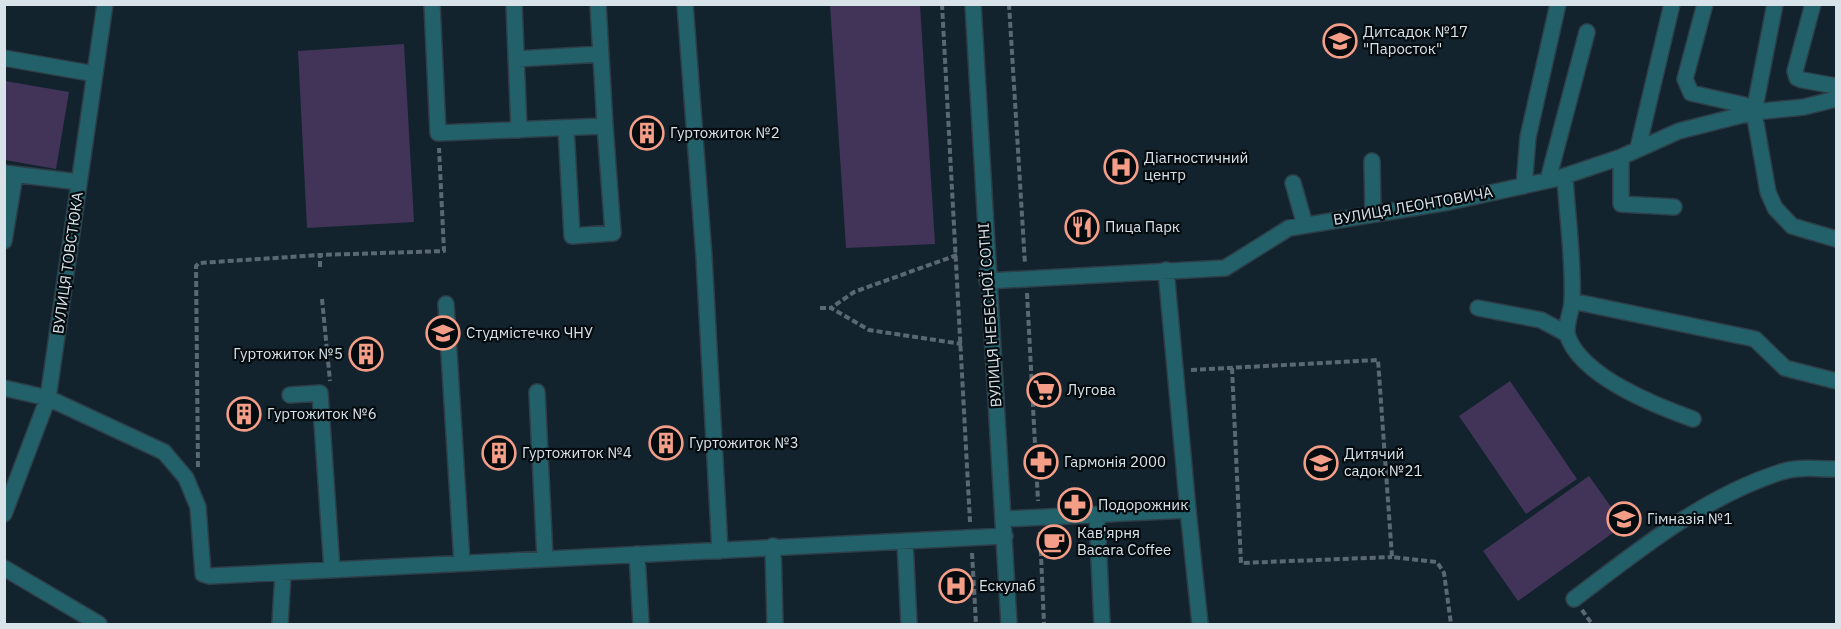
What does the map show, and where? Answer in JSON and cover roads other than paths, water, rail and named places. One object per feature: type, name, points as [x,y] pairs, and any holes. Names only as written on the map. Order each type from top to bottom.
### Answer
[{"type":"street","name":"ВУЛИЦЯ ТОВСТЮКА","points":[[4,514],[48,398],[105,4]]},
{"type":"street","points":[[432,4],[438,133],[605,126]]},
{"type":"street","points":[[514,4],[519,130]]},
{"type":"street","points":[[566,128],[572,236],[613,232],[598,4]]},
{"type":"street","points":[[686,4],[704,256],[720,551]]},
{"type":"street","name":"ВУЛИЦЯ НЕБЕСНОЇ СОТНІ","points":[[973,4],[987,281],[1009,624]]},
{"type":"street","points":[[1524,186],[1528,137],[1558,4]]},
{"type":"street","points":[[1638,148],[1672,4]]},
{"type":"street","points":[[1705,4],[1685,79],[1686,86],[1691,93],[1744,105],[1754,112]]},
{"type":"street","points":[[1775,4],[1754,112],[1768,192],[1774,208],[1792,226],[1836,239]]},
{"type":"street","points":[[1813,4],[1795,71],[1797,78],[1802,80],[1836,86]]},
{"type":"street","points":[[1548,180],[1587,32]]},
{"type":"street","points":[[516,59],[601,54]]},
{"type":"street","points":[[4,58],[95,74]]},
{"type":"street","name":"ВУЛИЦЯ ЛЕОНТОВИЧА","points":[[987,281],[1225,268],[1289,228],[1449,202],[1524,186],[1565,176],[1621,157],[1679,131],[1754,112],[1804,107],[1836,99]]},
{"type":"street","points":[[1621,157],[1621,204],[1674,207]]},
{"type":"street","points":[[1372,161],[1373,214]]},
{"type":"street","points":[[4,241],[10,174],[80,182]]},
{"type":"street","points":[[1565,176],[1572,301],[1567,334]]},
{"type":"street","points":[[1293,183],[1305,225]]},
{"type":"street","points":[[1166,270],[1200,624]]},
{"type":"street","points":[[1572,301],[1755,339],[1785,368],[1836,381]]},
{"type":"street","points":[[446,304],[462,563]]},
{"type":"street","points":[[1478,308],[1541,320],[1567,334],[1573,346],[1592,366],[1618,386],[1661,408],[1693,419]]},
{"type":"street","points":[[4,388],[48,398],[164,452],[186,478],[198,507],[203,574],[210,576],[1005,536]]},
{"type":"street","points":[[537,392],[545,559]]},
{"type":"street","points":[[290,395],[320,393],[332,570]]},
{"type":"street","points":[[1574,598],[1684,518],[1739,488],[1782,471],[1836,469]]},
{"type":"street","points":[[1004,519],[1188,510]]},
{"type":"street","points":[[1096,515],[1102,624]]},
{"type":"street","points":[[905,542],[909,624]]},
{"type":"street","points":[[773,546],[775,624]]},
{"type":"street","points":[[637,554],[641,624]]},
{"type":"street","points":[[4,568],[99,624]]},
{"type":"street","points":[[280,624],[283,573]]},
{"type":"place","name":"Дитсадок №17 \"Паросток\"","points":[[1340,41]]},
{"type":"place","name":"Гуртожиток №2","points":[[647,133]]},
{"type":"place","name":"Діагностичний центр","points":[[1121,167]]},
{"type":"place","name":"Пица Парк","points":[[1082,227]]},
{"type":"place","name":"Студмістечко ЧНУ","points":[[443,333]]},
{"type":"place","name":"Гуртожиток №5","points":[[366,354]]},
{"type":"place","name":"Лугова","points":[[1044,390]]},
{"type":"place","name":"Гуртожиток №6","points":[[244,414]]},
{"type":"place","name":"Гуртожиток №3","points":[[666,443]]},
{"type":"place","name":"Гуртожиток №4","points":[[499,453]]},
{"type":"place","name":"Гармонія 2000","points":[[1041,462]]},
{"type":"place","name":"Дитячий садок №21","points":[[1321,463]]},
{"type":"place","name":"Подорожник","points":[[1075,505]]},
{"type":"place","name":"Гімназія №1","points":[[1624,519]]},
{"type":"place","name":"Кав'ярня Bacara Coffee","points":[[1054,542]]},
{"type":"place","name":"Ескулаб","points":[[956,586]]}]
